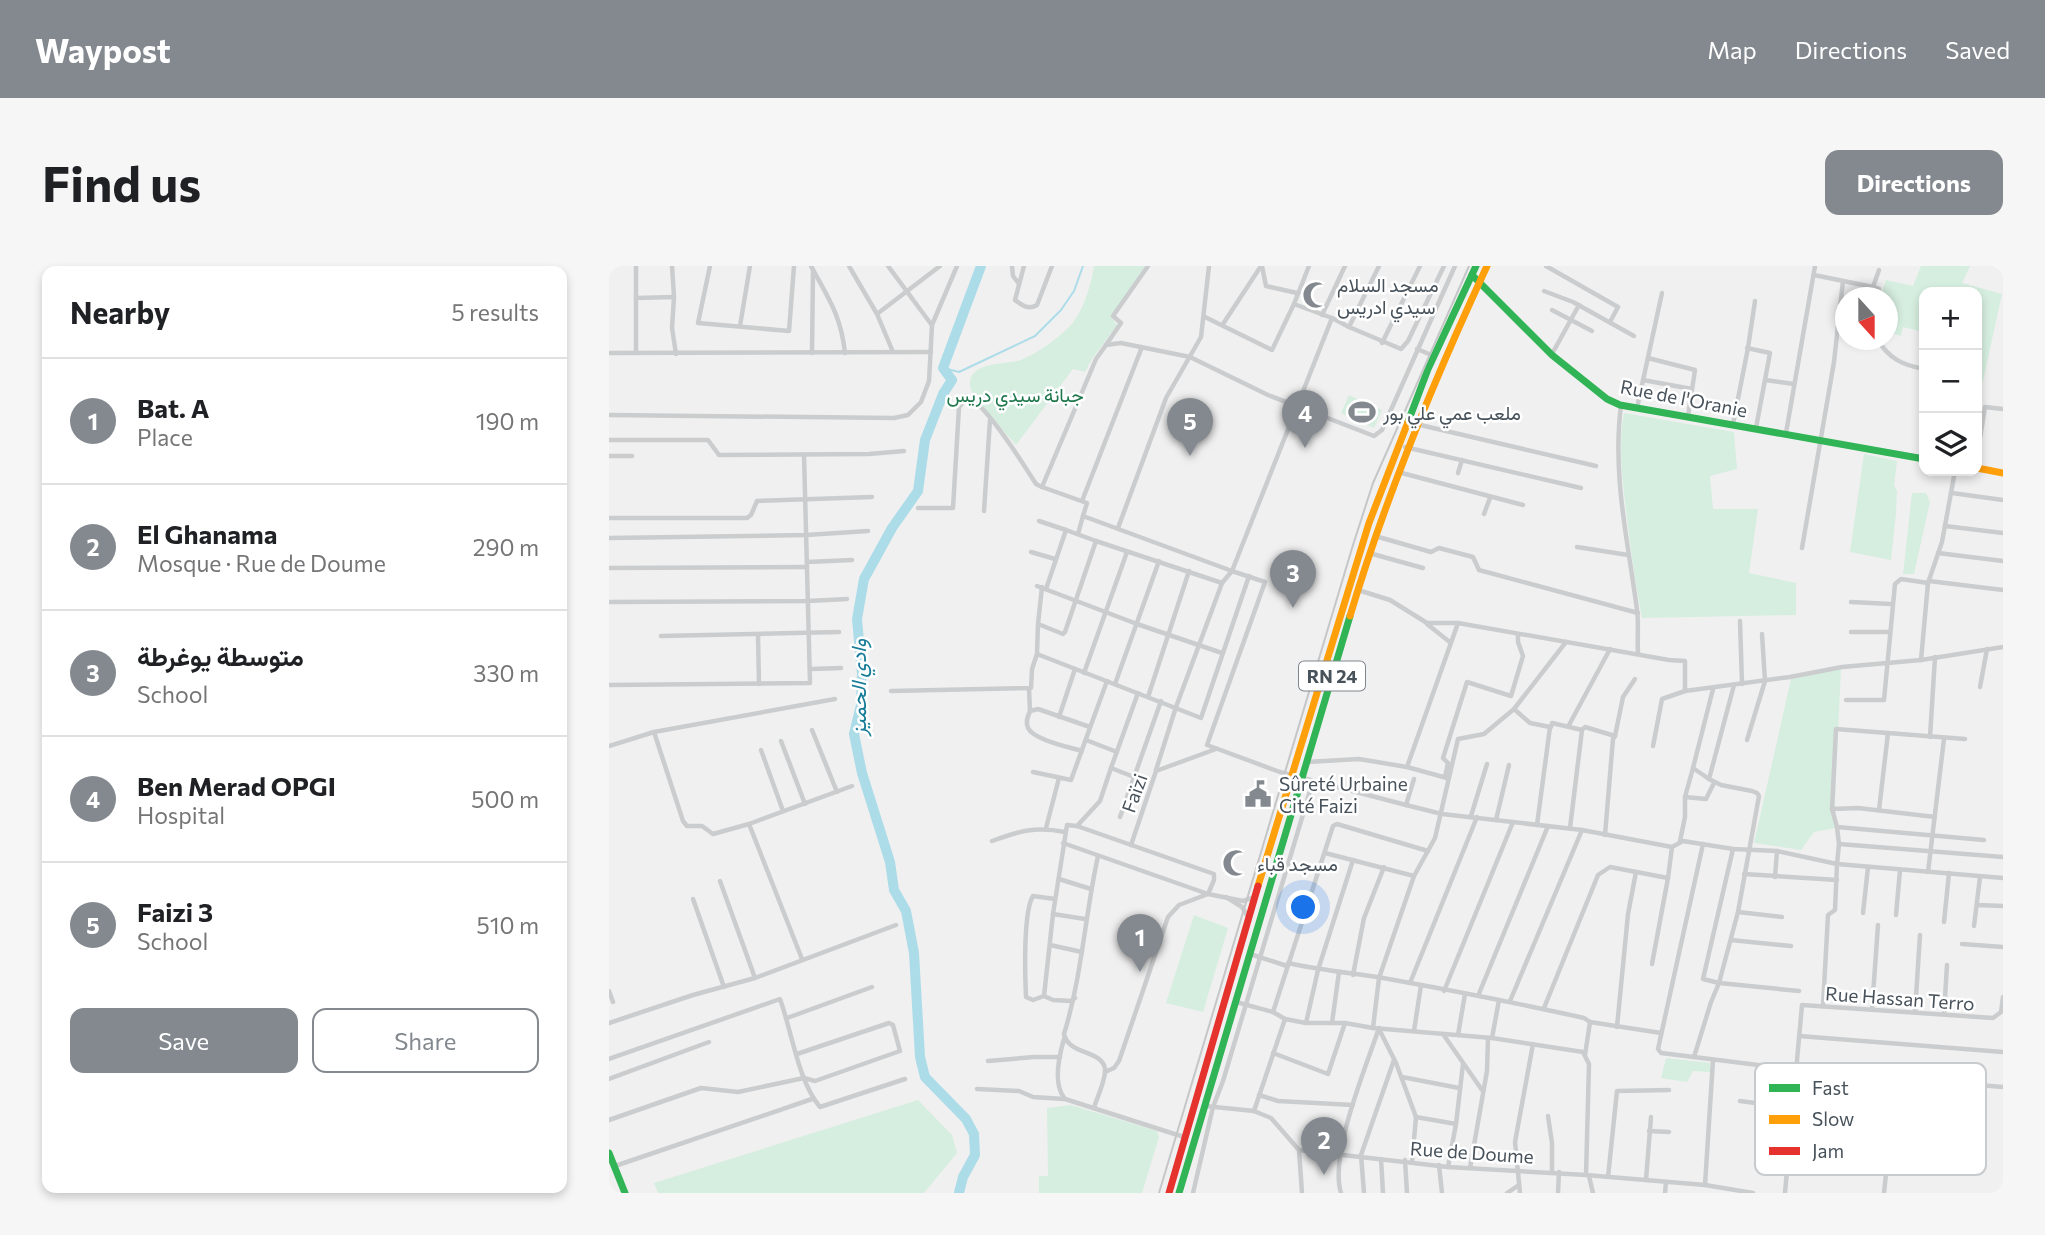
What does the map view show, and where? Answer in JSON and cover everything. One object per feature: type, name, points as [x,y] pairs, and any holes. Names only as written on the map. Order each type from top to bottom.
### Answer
[{"type":"main road","name":"RN 24","points":[[1169,1193],[1248,918],[1353,572],[1397,445],[1476,266]]},
{"type":"main road","name":"RN 24","points":[[1179,1193],[1369,553],[1416,424],[1487,266]]},
{"type":"main road","name":"Rue de l'Oranie","points":[[1472,275],[1552,355],[1607,399],[1621,405],[1919,457]]},
{"type":"main road","points":[[1982,469],[2003,473]]},
{"type":"main road","points":[[1194,1108],[1207,1105],[1198,1094]]},
{"type":"main road","points":[[609,1153],[625,1193]]},
{"type":"street","points":[[636,266],[636,352]]},
{"type":"street","points":[[672,266],[672,328],[676,354]]},
{"type":"street","points":[[710,266],[698,323],[789,331],[794,266]]},
{"type":"street","points":[[740,326],[750,266]]},
{"type":"street","points":[[849,266],[877,314],[893,352]]},
{"type":"street","points":[[888,266],[932,325]]},
{"type":"street","points":[[877,314],[940,266]]},
{"type":"street","points":[[609,415],[899,418],[916,410],[929,381],[932,325],[957,266]]},
{"type":"street","points":[[1011,266],[1013,276],[1020,284]]},
{"type":"street","points":[[1024,266],[1015,300],[1024,307],[1031,308],[1037,305],[1052,266]]},
{"type":"street","points":[[1042,487],[1096,359],[1121,323],[1113,316],[1148,266]]},
{"type":"street","points":[[1118,528],[1166,398],[1202,337],[1209,266]]},
{"type":"street","points":[[1223,324],[1261,266]]},
{"type":"street","points":[[1261,266],[1266,286],[1297,293]]},
{"type":"street","points":[[1205,317],[1272,350],[1310,266]]},
{"type":"street","points":[[1322,316],[1345,266]]},
{"type":"street","points":[[1349,327],[1378,266]]},
{"type":"street","points":[[1382,342],[1420,266]]},
{"type":"street","points":[[1294,304],[1401,349],[1408,341],[1444,266]]},
{"type":"street","points":[[1106,345],[1121,343],[1190,357],[1298,407],[1374,436],[1381,430],[1455,266]]},
{"type":"street","points":[[1546,266],[1618,307],[1610,322]]},
{"type":"street","points":[[1786,433],[1815,266]]},
{"type":"street","points":[[812,267],[812,353]]},
{"type":"street","points":[[812,267],[829,296],[842,329],[845,353]]},
{"type":"street","points":[[1814,275],[1873,287],[1879,270]]},
{"type":"street","points":[[1802,548],[1834,362],[1843,281]]},
{"type":"street","points":[[1544,291],[1579,305],[1634,336]]},
{"type":"street","points":[[1636,409],[1662,293]]},
{"type":"street","points":[[636,298],[674,297]]},
{"type":"street","points":[[1733,424],[1755,301]]},
{"type":"street","points":[[1552,355],[1579,305]]},
{"type":"street","points":[[1552,310],[1592,331]]},
{"type":"street","points":[[1156,771],[1176,707],[1222,583],[1232,571],[1332,318]]},
{"type":"street","points":[[1408,341],[1434,356]]},
{"type":"street","points":[[1082,501],[1142,347]]},
{"type":"street","points":[[1748,348],[1770,353],[1756,428]]},
{"type":"street","points":[[1883,350],[1902,365],[1919,368]]},
{"type":"street","points":[[609,352],[931,352]]},
{"type":"street","points":[[1648,358],[1695,370],[1688,416]]},
{"type":"street","points":[[1643,380],[1692,389]]},
{"type":"street","points":[[1765,380],[1794,384]]},
{"type":"street","points":[[966,396],[972,398],[990,419],[1036,484],[1087,503],[1078,534]]},
{"type":"street","points":[[918,508],[953,508],[959,407],[972,398]]},
{"type":"street","points":[[1621,405],[1617,437],[1619,481],[1638,613],[1638,653]]},
{"type":"street","points":[[1982,426],[1985,407],[2003,409]]},
{"type":"street","points":[[984,510],[990,419]]},
{"type":"street","points":[[1416,424],[1596,466]]},
{"type":"street","points":[[609,440],[708,440],[719,455],[904,451]]},
{"type":"street","points":[[1397,445],[1581,488]]},
{"type":"street","points":[[609,685],[810,683],[804,455]]},
{"type":"street","points":[[609,456],[632,456]]},
{"type":"street","points":[[1458,473],[1462,460]]},
{"type":"street","points":[[1398,472],[1523,505]]},
{"type":"street","points":[[1921,660],[1929,582],[1945,526],[1954,476]]},
{"type":"street","points":[[1952,493],[2003,500]]},
{"type":"street","points":[[609,518],[747,518],[757,501],[872,497]]},
{"type":"street","points":[[1484,514],[1490,498]]},
{"type":"street","points":[[1083,516],[1265,582],[1207,746],[1302,778],[1442,814],[1570,828],[1672,847]]},
{"type":"street","points":[[1039,521],[1222,583]]},
{"type":"street","points":[[1945,526],[2003,533]]},
{"type":"street","points":[[1066,530],[1041,587],[1037,654],[1032,669],[1030,711],[1026,724],[1037,737],[1082,751]]},
{"type":"street","points":[[609,538],[806,535],[868,531]]},
{"type":"street","points":[[1375,536],[1431,552],[1439,548],[1473,557],[1479,570],[1638,613]]},
{"type":"street","points":[[1038,624],[1063,634],[1067,629],[1096,541]]},
{"type":"street","points":[[1577,547],[1628,555]]},
{"type":"street","points":[[1031,552],[1055,559]]},
{"type":"street","points":[[1084,673],[1127,552]]},
{"type":"street","points":[[1369,553],[1423,568]]},
{"type":"street","points":[[1938,553],[2003,561]]},
{"type":"street","points":[[609,568],[807,564],[852,560]]},
{"type":"street","points":[[1115,684],[1159,561]]},
{"type":"street","points":[[1148,696],[1189,571]]},
{"type":"street","points":[[1037,654],[1202,718],[1249,576]]},
{"type":"street","points":[[1846,700],[1884,700],[1889,662],[1891,604],[1898,580],[2003,590]]},
{"type":"street","points":[[1041,587],[1222,653]]},
{"type":"street","points":[[1358,590],[1390,600],[1427,623],[1451,643]]},
{"type":"street","points":[[609,602],[846,599]]},
{"type":"street","points":[[1851,602],[1891,604]]},
{"type":"street","points":[[1740,621],[1742,684]]},
{"type":"street","points":[[1427,623],[1458,623],[1685,661],[1685,691]]},
{"type":"street","points":[[1407,767],[1458,623]]},
{"type":"street","points":[[661,636],[758,636],[839,632]]},
{"type":"street","points":[[1851,632],[1889,632]]},
{"type":"street","points":[[1747,740],[1765,681],[1762,634]]},
{"type":"street","points":[[1341,1193],[1340,1154],[1376,1028],[1379,978],[1414,876],[1435,838],[1442,814],[1447,778],[1448,762],[1443,758],[1467,682],[1511,696],[1523,656],[1518,635]]},
{"type":"street","points":[[758,636],[759,684]]},
{"type":"street","points":[[1447,778],[1458,739],[1484,734],[1514,709],[1567,642]]},
{"type":"street","points":[[1653,746],[1662,699],[1685,691],[1713,689],[1842,667],[1921,660],[2003,647]]},
{"type":"street","points":[[1569,725],[1610,649]]},
{"type":"street","points":[[1980,687],[1987,649]]},
{"type":"street","points":[[1930,737],[1935,657]]},
{"type":"street","points":[[811,669],[841,668]]},
{"type":"street","points":[[1059,716],[1075,668]]},
{"type":"street","points":[[1605,835],[1613,739],[1623,697],[1635,679]]},
{"type":"street","points":[[1033,772],[1071,780],[1107,681]]},
{"type":"street","points":[[1685,797],[1703,801],[1708,798],[1734,685]]},
{"type":"street","points":[[891,691],[1030,689]]},
{"type":"street","points":[[1652,964],[1672,847],[1680,841],[1685,817],[1685,797],[1713,689]]},
{"type":"street","points":[[1077,826],[1100,801],[1138,693]]},
{"type":"street","points":[[1148,696],[1176,707]]},
{"type":"street","points":[[609,746],[654,732],[835,699]]},
{"type":"street","points":[[1120,817],[1161,701]]},
{"type":"street","points":[[1030,711],[1038,709],[1090,727]]},
{"type":"street","points":[[1514,709],[1530,723],[1550,727]]},
{"type":"street","points":[[1537,825],[1552,723],[1582,730],[1585,727],[1615,737]]},
{"type":"street","points":[[1823,1006],[1828,915],[1835,910],[1839,844],[1832,809],[1836,729],[1965,739]]},
{"type":"street","points":[[812,730],[837,792]]},
{"type":"street","points":[[1570,828],[1582,730]]},
{"type":"street","points":[[654,732],[687,826],[702,827],[713,834],[750,824],[852,786]]},
{"type":"street","points":[[1879,810],[1888,733]]},
{"type":"street","points":[[1928,872],[1944,739]]},
{"type":"street","points":[[1086,740],[1117,752]]},
{"type":"street","points":[[781,741],[805,804]]},
{"type":"street","name":"Faïzi","points":[[1131,845],[1156,771],[1216,749]]},
{"type":"street","points":[[761,750],[783,811]]},
{"type":"street","points":[[1307,762],[1359,759],[1407,767],[1447,778]]},
{"type":"street","points":[[1410,983],[1474,816],[1487,764]]},
{"type":"street","points":[[1496,820],[1509,765]]},
{"type":"street","points":[[1111,768],[1134,777]]},
{"type":"street","points":[[1693,768],[1712,781],[1758,794],[1738,912],[1719,984],[1694,1057]]},
{"type":"street","points":[[1046,828],[1059,778]]},
{"type":"street","points":[[1406,805],[1414,779]]},
{"type":"street","points":[[1193,1193],[1207,1105],[1247,1006],[1313,781]]},
{"type":"street","points":[[1832,809],[1858,808],[1935,817]]},
{"type":"street","points":[[1444,990],[1513,822]]},
{"type":"street","points":[[750,824],[802,959]]},
{"type":"street","points":[[1044,996],[1055,899],[1065,832],[1069,824],[1212,872],[1215,880],[1208,894],[1179,905],[1168,917],[1119,1061],[1114,1068],[1105,1072]]},
{"type":"street","points":[[1273,1012],[1333,826],[1337,824],[1428,851]]},
{"type":"street","points":[[1478,996],[1548,825]]},
{"type":"street","points":[[1837,827],[1984,840]]},
{"type":"street","points":[[992,841],[1025,829],[1046,828],[1065,832]]},
{"type":"street","points":[[1510,1001],[1582,830]]},
{"type":"street","points":[[1680,841],[1733,849],[1777,851],[1837,864],[2003,878]]},
{"type":"street","points":[[1063,844],[1208,894],[1226,897],[1240,903],[1248,918]]},
{"type":"street","points":[[1703,844],[1659,1052],[1755,1065]]},
{"type":"street","points":[[1839,844],[2003,858]]},
{"type":"street","points":[[1733,849],[1703,979],[1719,984],[1800,991]]},
{"type":"street","points":[[1775,877],[1777,851]]},
{"type":"street","points":[[1325,853],[1414,876]]},
{"type":"street","points":[[1065,1099],[1058,1086],[1063,1034],[1075,998],[1085,919],[1098,856]]},
{"type":"street","points":[[1306,1023],[1318,970],[1353,860]]},
{"type":"street","points":[[1353,975],[1364,918],[1384,867]]},
{"type":"street","points":[[1544,1009],[1598,875],[1609,867],[1668,878]]},
{"type":"street","points":[[1863,913],[1868,867]]},
{"type":"street","points":[[1896,915],[1900,870]]},
{"type":"street","points":[[1617,1027],[1627,925],[1636,872]]},
{"type":"street","points":[[1944,922],[1949,873]]},
{"type":"street","points":[[1744,874],[1837,880]]},
{"type":"street","points":[[1974,926],[1980,877]]},
{"type":"street","points":[[1059,879],[1091,889]]},
{"type":"street","points":[[720,881],[755,978]]},
{"type":"street","points":[[1197,899],[1201,891]]},
{"type":"street","points":[[1055,899],[1033,895],[1030,900],[1025,998],[1033,1000],[1044,996],[1053,1000],[1071,1001],[1075,998]]},
{"type":"street","points":[[1240,903],[1255,897]]},
{"type":"street","points":[[693,899],[724,987]]},
{"type":"street","points":[[1977,905],[2003,906]]},
{"type":"street","points":[[1738,912],[1782,917]]},
{"type":"street","points":[[1053,914],[1085,919]]},
{"type":"street","points":[[609,1023],[755,978],[896,925]]},
{"type":"street","points":[[1872,1009],[1878,925]]},
{"type":"street","points":[[1915,1012],[1920,935]]},
{"type":"street","points":[[1731,940],[1791,946]]},
{"type":"street","points":[[1962,944],[2003,947]]},
{"type":"street","points":[[1050,945],[1082,952]]},
{"type":"street","points":[[1250,954],[1318,970],[1510,1001],[1584,1017],[1590,1022],[1661,1034]]},
{"type":"street","points":[[1944,1014],[1947,965]]},
{"type":"street","points":[[1332,1023],[1339,972]]},
{"type":"street","points":[[1414,1031],[1421,985]]},
{"type":"street","points":[[787,1018],[872,987]]},
{"type":"street","points":[[609,991],[613,1002]]},
{"type":"street","points":[[1458,1035],[1465,994]]},
{"type":"street","name":"Rue Hassan Terro","points":[[1798,1063],[1801,1007],[1804,1004],[1993,1018],[2001,1012],[2003,997]]},
{"type":"street","points":[[609,1059],[781,999],[804,1078],[812,1099],[820,1107],[905,1079]]},
{"type":"street","points":[[1469,1168],[1487,1071],[1490,1038],[1499,1000]]},
{"type":"street","points":[[1235,1002],[1273,1012],[1285,1019],[1306,1023],[1345,1023],[1490,1038],[1583,1052],[1589,1064],[1588,1175],[1593,1193]]},
{"type":"street","points":[[1254,1111],[1285,1019]]},
{"type":"street","points":[[1585,1056],[1590,1022]]},
{"type":"street","points":[[609,1120],[701,1088],[738,1091],[804,1078],[815,1081],[900,1051],[893,1025],[889,1023],[797,1055]]},
{"type":"street","points":[[1273,1053],[1328,1074],[1345,1023]]},
{"type":"street","points":[[1376,1028],[1395,1059],[1416,1117],[1412,1162]]},
{"type":"street","points":[[1443,1034],[1483,1091]]},
{"type":"street","points":[[1799,1037],[2003,1052]]},
{"type":"street","points":[[1064,1039],[1070,1046],[1100,1059],[1104,1066],[1105,1072],[1094,1108]]},
{"type":"street","points":[[609,1079],[709,1042]]},
{"type":"street","points":[[1520,1193],[1515,1142],[1532,1044]]},
{"type":"street","points":[[988,1061],[1060,1057]]},
{"type":"street","points":[[1364,1193],[1361,1155],[1395,1059]]},
{"type":"street","points":[[1705,1185],[1713,1060]]},
{"type":"street","points":[[1448,1167],[1457,1124],[1463,1064]]},
{"type":"street","points":[[1402,1077],[1459,1088]]},
{"type":"street","points":[[977,1089],[1019,1091],[1033,1097],[1065,1099],[1185,1137]]},
{"type":"street","points":[[1608,1177],[1617,1091],[1669,1090]]},
{"type":"street","points":[[1259,1095],[1278,1101],[1353,1105]]},
{"type":"street","points":[[615,1166],[812,1099]]},
{"type":"street","points":[[1740,1101],[1755,1103]]},
{"type":"street","points":[[1207,1105],[1254,1111],[1271,1118],[1299,1150],[1302,1193]]},
{"type":"street","points":[[1548,1116],[1552,1172]]},
{"type":"street","points":[[1416,1117],[1457,1124]]},
{"type":"street","points":[[1646,1180],[1651,1117]]},
{"type":"street","points":[[1650,1131],[1669,1132]]},
{"type":"street","name":"Rue de Doume","points":[[1299,1150],[1448,1167],[1517,1169],[1705,1185],[1753,1193]]},
{"type":"street","points":[[1381,1159],[1383,1193]]},
{"type":"street","points":[[1405,1160],[1408,1193]]},
{"type":"street","points":[[1439,1165],[1442,1193]]},
{"type":"street","points":[[1557,1193],[1559,1172]]},
{"type":"street","name":"Rue Hassan Terro","points":[[1785,1193],[1787,1175]]},
{"type":"street","points":[[1884,1193],[1886,1175]]},
{"type":"street","points":[[1665,1193],[1666,1182]]},
{"type":"street","points":[[1507,1193],[1519,1185]]},
{"type":"green space","name":"جبانة سيدي دريس","points":[[1094,266],[1145,266],[1111,317],[1117,325],[1085,372],[1073,369],[1016,445],[972,392],[971,377],[982,367],[1017,361],[1029,356],[1067,329],[1085,300]]},
{"type":"green space","points":[[1921,266],[1970,266],[1962,283],[1977,287],[1919,287],[1919,331],[1903,327],[1901,336],[1898,335],[1898,287],[1884,287],[1886,280],[1913,286]]},
{"type":"green space","points":[[1982,288],[2002,294],[1982,381]]},
{"type":"green space","name":"ملعب عمي علي بور","points":[[1349,395],[1382,410],[1374,428],[1341,413]]},
{"type":"green space","points":[[1624,413],[1734,432],[1737,469],[1710,476],[1713,509],[1758,509],[1749,573],[1796,583],[1796,615],[1642,618],[1622,473],[1621,437]]},
{"type":"green space","points":[[1864,454],[1897,461],[1894,485],[1897,491],[1896,514],[1891,560],[1850,552]]},
{"type":"green space","points":[[1912,493],[1926,493],[1930,502],[1914,574],[1903,574]]},
{"type":"green space","points":[[1841,669],[1836,828],[1814,832],[1801,850],[1754,843],[1791,679]]},
{"type":"green space","points":[[1194,915],[1228,928],[1203,1012],[1166,1003]]},
{"type":"green space","points":[[1666,1058],[1710,1063],[1710,1072],[1693,1071],[1687,1082],[1661,1078]]},
{"type":"green space","points":[[918,1100],[952,1135],[957,1153],[924,1193],[658,1193],[654,1183]]},
{"type":"green space","points":[[1071,1105],[1157,1131],[1159,1137],[1142,1193],[1039,1193],[1039,1176],[1048,1176],[1047,1108]]},
{"type":"waterway","name":"وادي الحميز","points":[[959,1193],[963,1177],[975,1155],[974,1134],[966,1119],[925,1077],[920,1057],[914,953],[906,911],[894,890],[890,862],[862,773],[854,734],[861,705],[862,674],[857,619],[864,579],[892,528],[918,491],[925,440],[943,394],[952,380],[943,368],[981,266]]},
{"type":"waterway","points":[[943,368],[959,372],[1035,336],[1061,310],[1074,291],[1083,266]]},
{"type":"tram line","points":[[1159,1193],[1373,483],[1469,266]]},
{"type":"traffic: fast","points":[[1408,422],[1428,369],[1476,266]]},
{"type":"traffic: fast","points":[[1472,275],[1552,355],[1607,399],[1620,405],[1919,458]]},
{"type":"traffic: fast","points":[[1179,1193],[1350,616]]},
{"type":"traffic: fast","points":[[609,1153],[625,1193]]},
{"type":"traffic: slow","points":[[1350,616],[1379,526],[1412,438],[1487,266]]},
{"type":"traffic: slow","points":[[1258,886],[1369,523],[1408,422]]},
{"type":"traffic: slow","points":[[1982,469],[2003,473]]},
{"type":"traffic: jam","points":[[1169,1193],[1258,886]]},
{"type":"place","name":"مسجد السلام سيدي ادريس","points":[[1316,295]]},
{"type":"place","name":"ملعب عمي علي بور","points":[[1362,412]]},
{"type":"place","name":"Ben Merad OPGI","points":[[1305,448]]},
{"type":"place","name":"Faizi 3","points":[[1190,456]]},
{"type":"place","name":"متوسطة يوغرطة","points":[[1293,608]]},
{"type":"place","name":"Sûreté Urbaine Cité Faizi","points":[[1258,794]]},
{"type":"place","name":"مسجد قباء","points":[[1236,863]]},
{"type":"place","name":"Bat. A","points":[[1140,972]]},
{"type":"place","name":"El Ghanama","points":[[1324,1175]]}]
